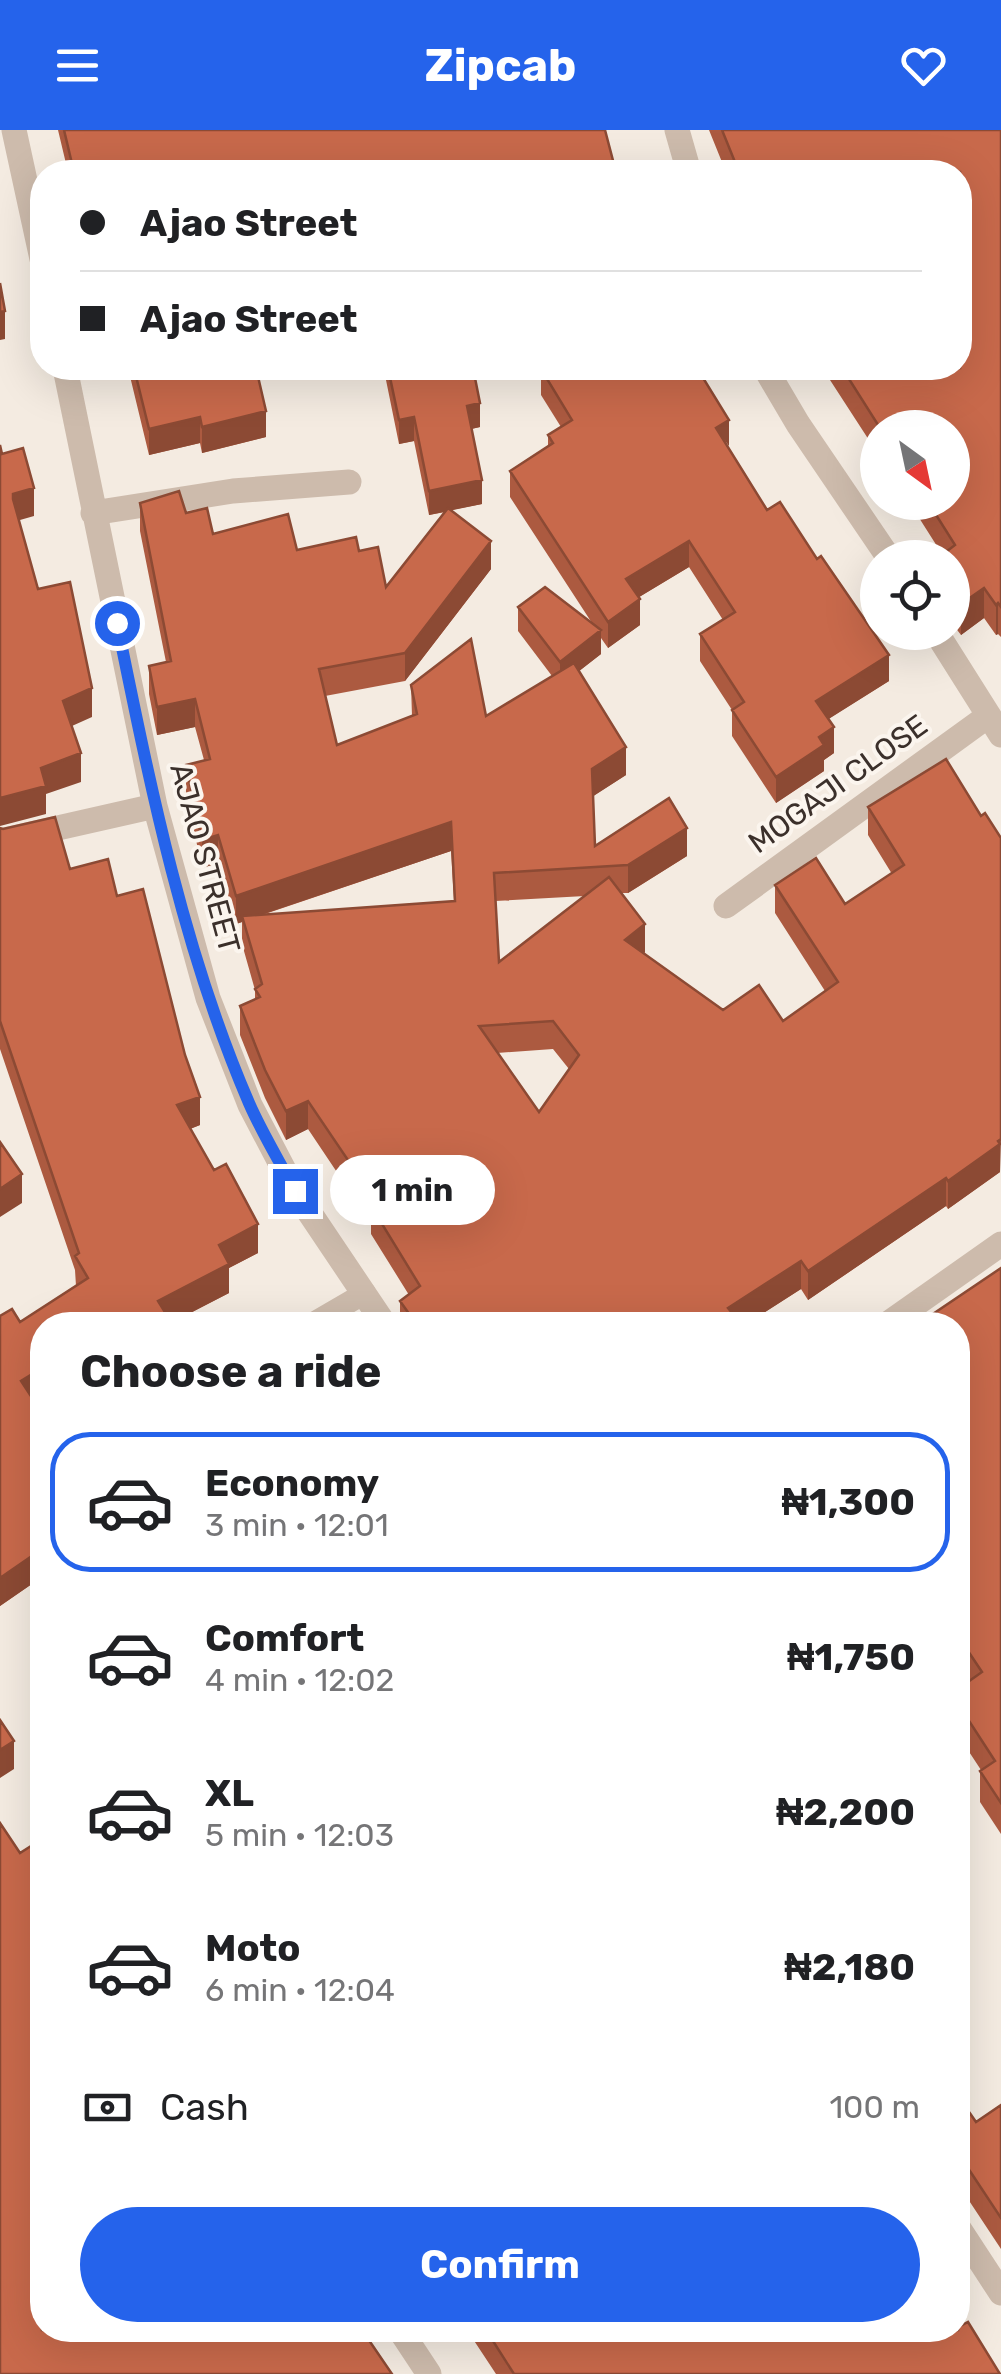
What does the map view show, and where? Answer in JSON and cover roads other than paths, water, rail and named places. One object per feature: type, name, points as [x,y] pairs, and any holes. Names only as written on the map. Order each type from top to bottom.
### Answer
[{"type":"street","points":[[14,130],[30,204]]},
{"type":"street","points":[[676,130],[685,160]]},
{"type":"street","name":"AJAO STREET","points":[[68,380],[155,806],[208,998],[250,1105],[295,1191],[377,1312]]},
{"type":"street","points":[[773,380],[877,540]]},
{"type":"street","points":[[94,513],[234,491],[350,482]]},
{"type":"street","points":[[947,650],[995,726]]},
{"type":"street","name":"MOGAJI CLOSE","points":[[726,906],[995,726]]},
{"type":"street","points":[[0,842],[155,806]]},
{"type":"street","points":[[904,1312],[1001,1244]]},
{"type":"street","points":[[970,2245],[1001,2293]]},
{"type":"street","points":[[408,2342],[429,2374]]},
{"type":"lane","points":[[332,1312],[364,1293]]}]
